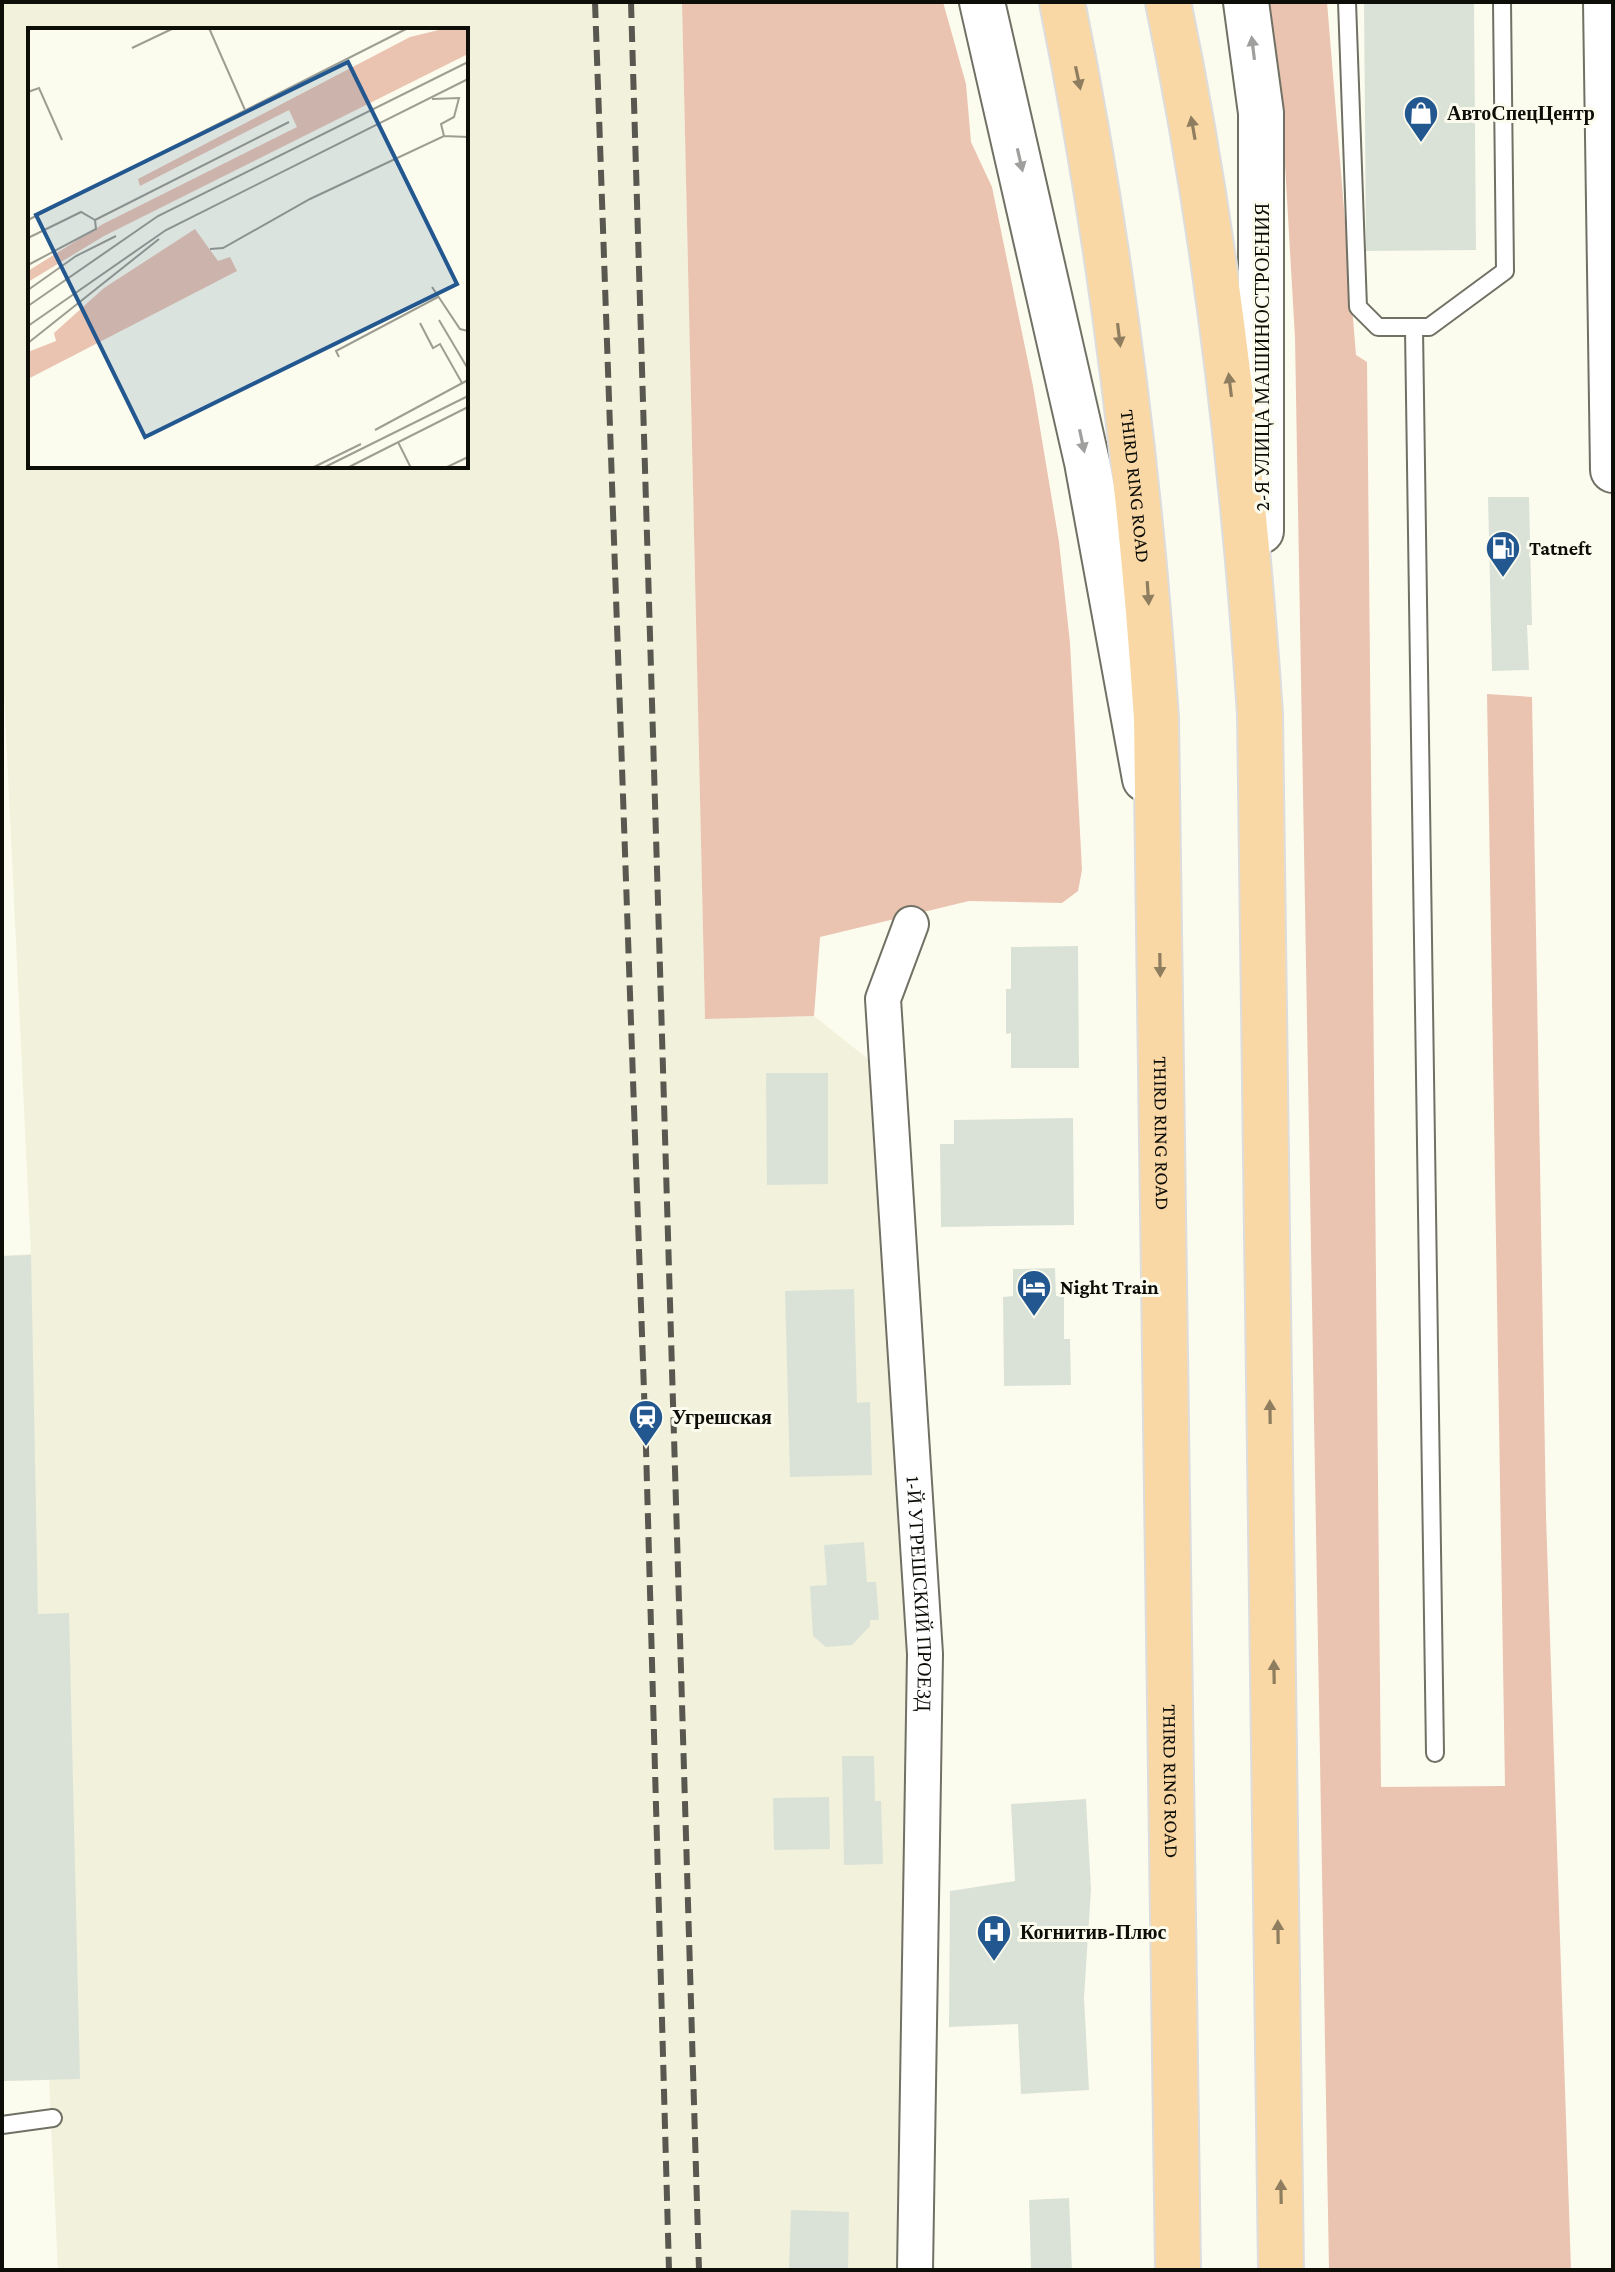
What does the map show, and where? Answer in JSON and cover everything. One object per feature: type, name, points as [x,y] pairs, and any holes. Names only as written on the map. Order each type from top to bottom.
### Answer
[{"type":"main road","points":[[982,2],[1087,462],[1145,779],[1159,907]]},
{"type":"main road","name":"THIRD RING ROAD","points":[[1062,2],[1093,156],[1138,490],[1156,718],[1178,2270]]},
{"type":"main road","points":[[1168,2],[1193,123],[1214,259],[1251,573],[1260,714],[1281,2270]]},
{"type":"main road","name":"2-Я УЛИЦА МАШИНОСТРОЕНИЯ","points":[[1246,2],[1261,113],[1264,207],[1260,714]]},
{"type":"main road","points":[[1606,2],[1613,470]]},
{"type":"street","name":"1-Й УГРЕШСКИЙ ПРОЕЗД","points":[[911,924],[883,999],[925,1654],[915,2270]]},
{"type":"lane","points":[[1347,2],[1358,307],[1378,327],[1414,329],[1429,327],[1505,271],[1502,2]]},
{"type":"lane","points":[[1414,329],[1435,1753]]},
{"type":"lane","points":[[2,2125],[53,2118]]},
{"type":"shaded area","points":[[2,2],[682,2],[705,1019],[814,1016],[873,1063],[909,1645],[908,2270],[58,2270],[49,2080],[2,2081],[2,1256],[31,1254],[2,651]]},
{"type":"shaded area","points":[[682,2],[943,2],[966,84],[971,142],[992,187],[1033,386],[1059,542],[1070,643],[1082,870],[1078,891],[1062,903],[969,901],[820,937],[814,1016],[705,1019]]},
{"type":"shaded area","points":[[1267,2],[1327,2],[1356,355],[1367,362],[1381,1787],[1505,1786],[1487,694],[1532,697],[1546,1516],[1571,2270],[1329,2270],[1295,338],[1282,112]]},
{"type":"building","points":[[1364,2],[1474,2],[1476,250],[1366,251]]},
{"type":"building","points":[[1488,497],[1529,497],[1532,625],[1527,625],[1529,670],[1492,671]]},
{"type":"building","points":[[1078,946],[1079,1068],[1011,1068],[1011,1033],[1006,1034],[1006,989],[1011,989],[1011,947]]},
{"type":"building","points":[[766,1073],[828,1073],[828,1184],[767,1185]]},
{"type":"building","points":[[1073,1118],[1074,1225],[941,1227],[940,1144],[954,1144],[954,1120]]},
{"type":"building","points":[[31,1255],[38,1614],[69,1613],[80,2079],[2,2081],[2,1256]]},
{"type":"building","name":"Night Train","points":[[1055,1268],[1056,1296],[1064,1296],[1064,1339],[1070,1339],[1071,1385],[1004,1386],[1003,1297],[1013,1296],[1013,1269]]},
{"type":"building","points":[[854,1289],[857,1403],[870,1402],[872,1475],[790,1477],[785,1291]]},
{"type":"building","points":[[864,1542],[867,1582],[876,1582],[879,1620],[870,1620],[870,1626],[852,1645],[826,1647],[813,1636],[810,1586],[827,1585],[824,1545]]},
{"type":"building","points":[[842,1756],[874,1756],[875,1801],[881,1801],[883,1864],[844,1865]]},
{"type":"building","points":[[829,1797],[830,1849],[774,1850],[773,1798]]},
{"type":"building","points":[[1086,1799],[1091,1889],[1084,1998],[1089,2090],[1021,2094],[1018,2024],[949,2027],[950,1891],[1015,1881],[1011,1804]]},
{"type":"building","points":[[1069,2198],[1072,2270],[1031,2270],[1029,2200]]},
{"type":"building","points":[[791,2210],[849,2212],[848,2270],[789,2270]]},
{"type":"railway","points":[[595,2],[646,1448],[669,2270]]},
{"type":"railway","points":[[631,2],[699,2270]]},
{"type":"place","name":"АвтоСпецЦентр","points":[[1421,144]]},
{"type":"place","name":"Tatneft","points":[[1503,579]]},
{"type":"place","name":"Night Train","points":[[1034,1318]]},
{"type":"place","name":"Угрешская","points":[[646,1448]]},
{"type":"place","name":"Когнитив-Плюс","points":[[994,1963]]}]
